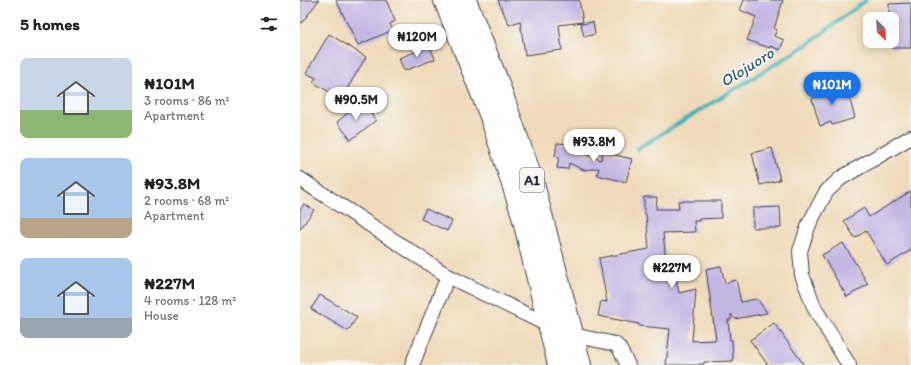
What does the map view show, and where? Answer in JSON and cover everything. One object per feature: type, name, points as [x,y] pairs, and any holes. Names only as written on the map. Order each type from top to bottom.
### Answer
[{"type":"highway","name":"A1","points":[[445,0],[491,116],[522,212],[564,327],[580,365]]},
{"type":"highway","name":"A1","points":[[465,0],[498,84],[533,184],[564,327],[559,365]]},
{"type":"street","points":[[849,365],[815,309],[802,275],[800,251],[809,224],[826,192],[841,178],[911,137]]},
{"type":"street","points":[[300,179],[448,276],[564,327],[616,344],[628,365]]},
{"type":"street","points":[[412,365],[448,276]]},
{"type":"building","points":[[300,0],[319,0],[300,25]]},
{"type":"building","points":[[336,0],[386,0],[395,21],[390,24],[393,30],[358,45]]},
{"type":"building","points":[[498,0],[579,0],[583,22],[559,25],[562,50],[525,55],[520,21],[509,25]]},
{"type":"building","points":[[744,0],[783,0],[774,29],[777,30],[774,36],[784,40],[780,50],[747,40],[756,17],[740,10]]},
{"type":"building","points":[[911,3],[911,48],[899,48],[899,12],[889,12],[889,4]]},
{"type":"building","points":[[593,22],[595,34],[584,37],[581,24]]},
{"type":"building","points":[[329,34],[366,57],[341,99],[313,82],[316,78],[306,73]]},
{"type":"building","points":[[430,46],[435,59],[404,71],[399,58]]},
{"type":"building","points":[[834,83],[838,96],[848,93],[855,118],[832,125],[831,122],[820,126],[812,99],[816,97],[814,89]]},
{"type":"building","points":[[361,102],[376,120],[351,140],[337,122]]},
{"type":"building","points":[[557,143],[571,144],[571,149],[601,160],[603,152],[632,159],[626,182],[597,175],[599,168],[584,170],[569,163],[568,169],[557,168],[559,157],[555,156]]},
{"type":"building","points":[[772,148],[780,180],[760,185],[752,153]]},
{"type":"building","points":[[911,191],[911,250],[887,265],[866,231],[855,238],[844,221],[864,208],[869,217]]},
{"type":"building","points":[[644,197],[657,197],[656,209],[679,209],[678,201],[721,201],[721,218],[699,219],[699,221],[694,221],[695,232],[663,233],[668,281],[676,280],[679,293],[696,289],[692,341],[716,340],[706,269],[721,266],[725,283],[736,280],[741,302],[756,299],[767,313],[735,319],[731,314],[731,320],[728,320],[730,340],[732,340],[733,361],[704,362],[704,364],[699,365],[666,365],[670,329],[639,326],[639,324],[598,316],[601,301],[607,302],[599,258],[649,249],[646,214],[644,213]]},
{"type":"building","points":[[304,204],[314,210],[300,229],[300,210]]},
{"type":"building","points":[[780,207],[781,228],[753,228],[753,208]]},
{"type":"building","points":[[426,209],[452,221],[447,231],[421,219]]},
{"type":"building","points":[[843,243],[868,284],[847,297],[822,255]]},
{"type":"building","points":[[320,295],[357,317],[348,331],[311,309]]},
{"type":"building","points":[[774,323],[804,365],[768,365],[750,340]]},
{"type":"waterway","name":"Olojuoro","points":[[637,149],[808,44],[866,0]]}]
